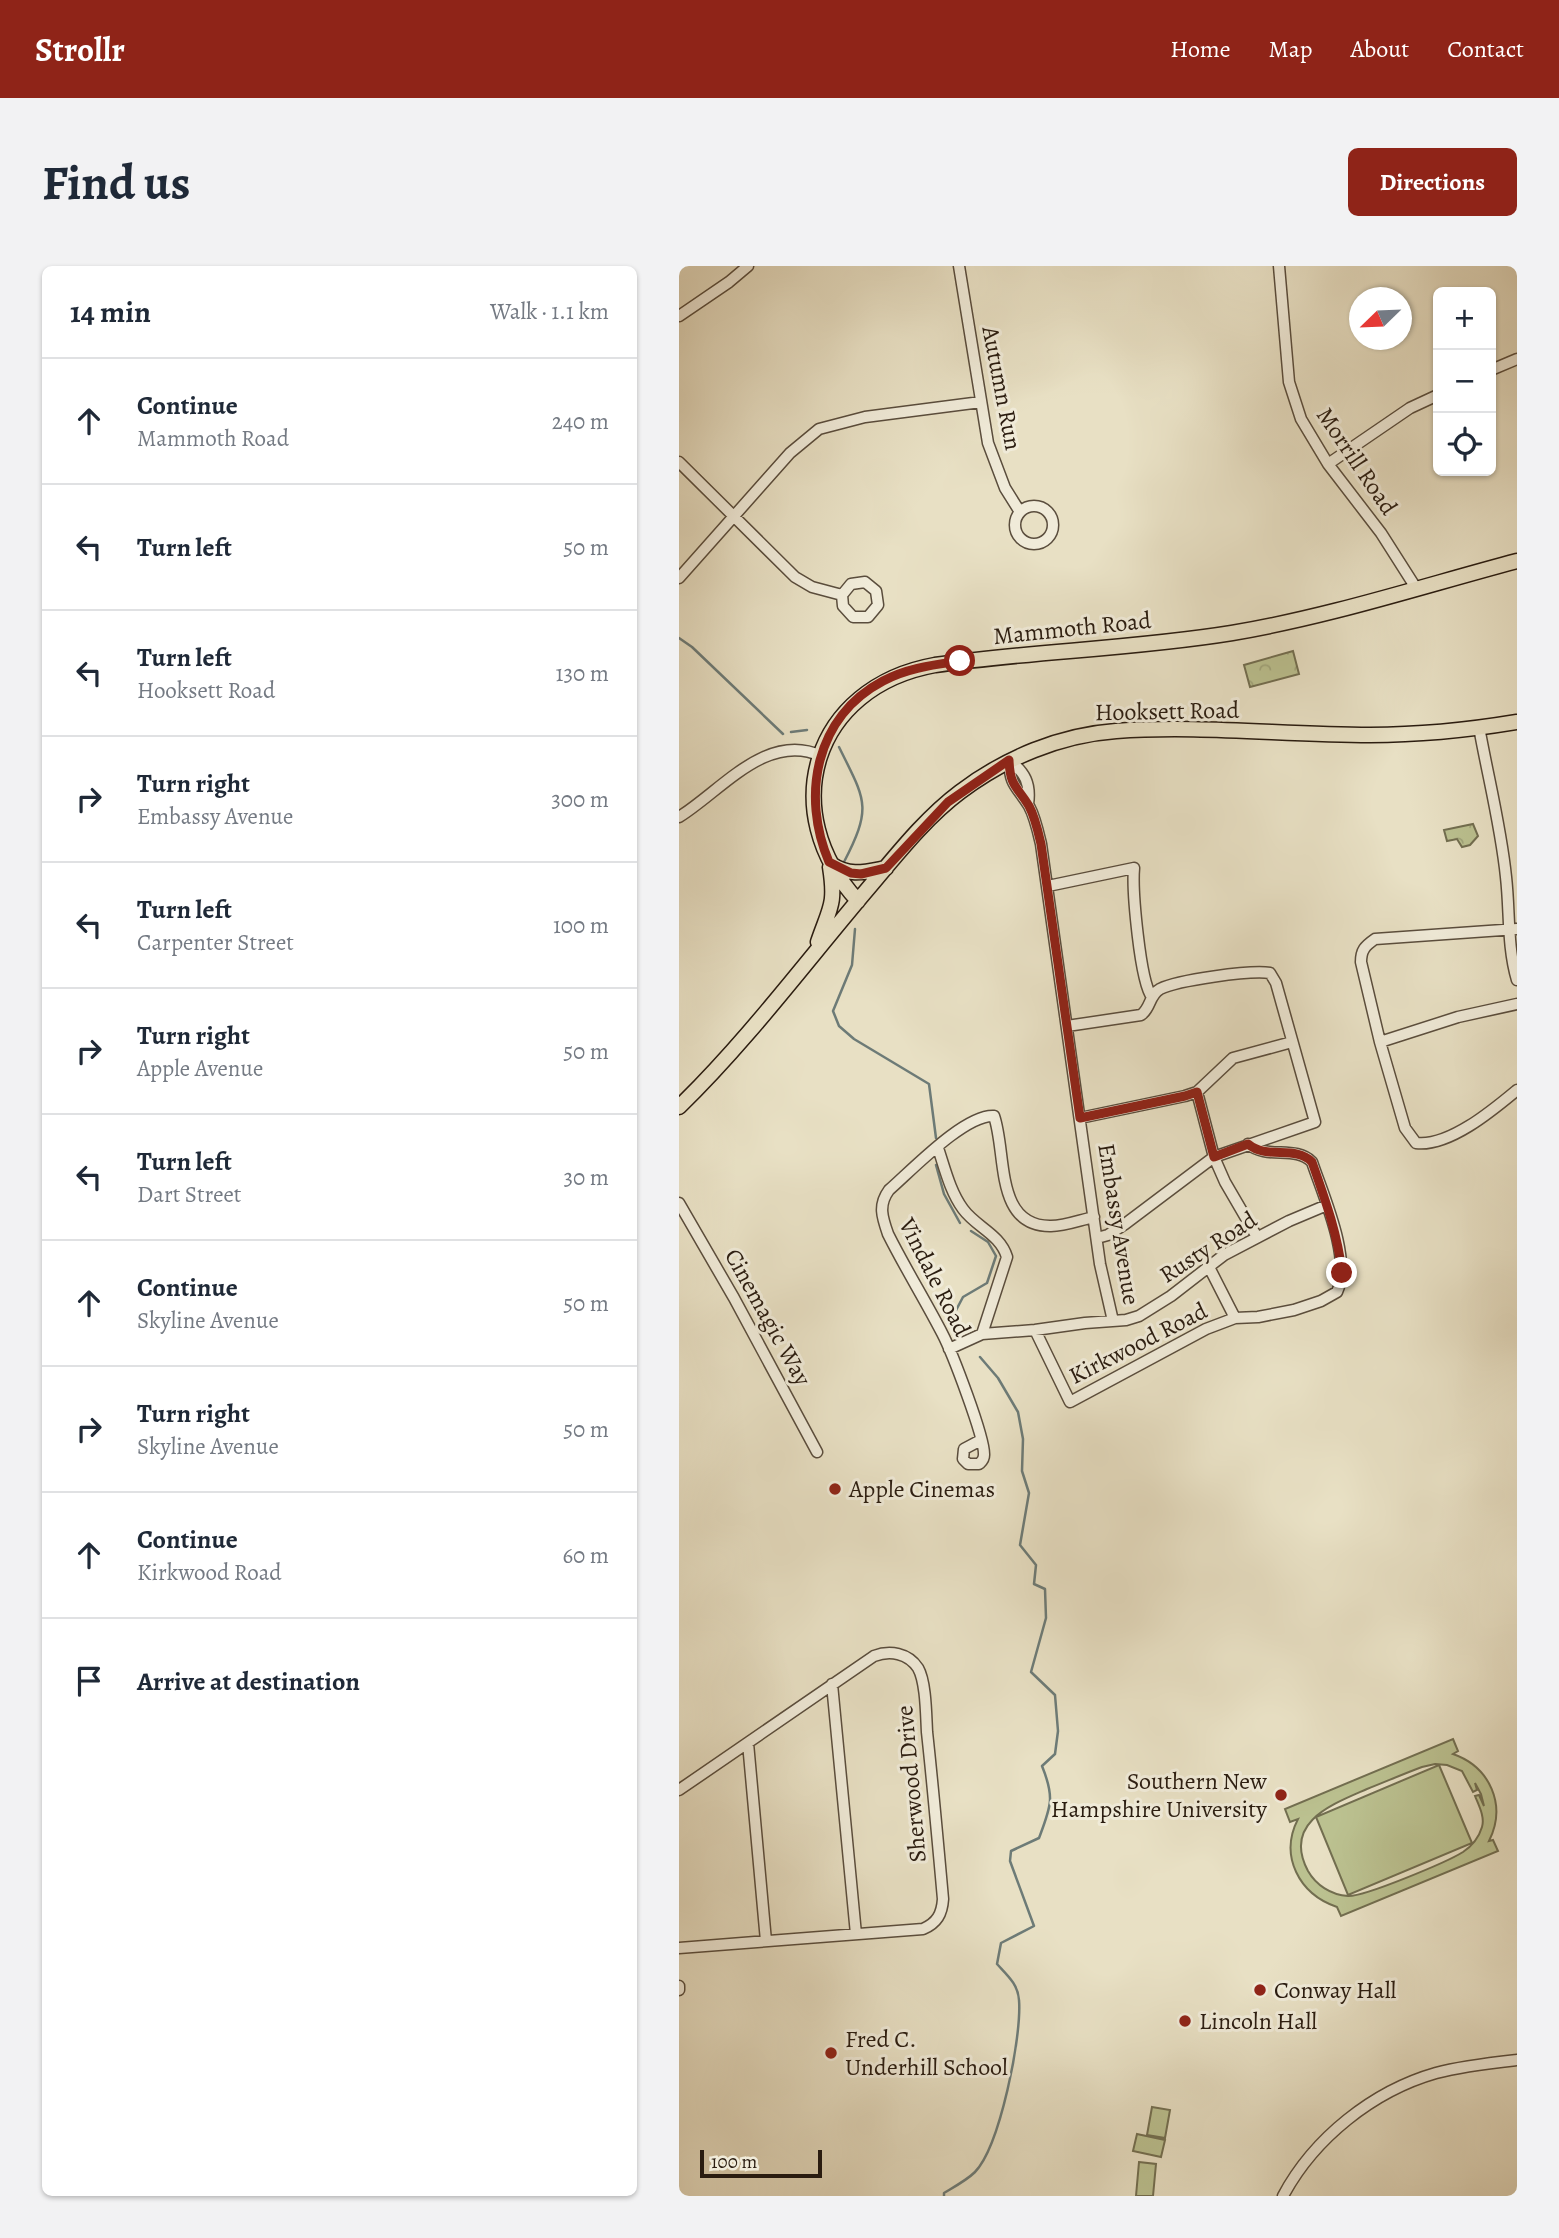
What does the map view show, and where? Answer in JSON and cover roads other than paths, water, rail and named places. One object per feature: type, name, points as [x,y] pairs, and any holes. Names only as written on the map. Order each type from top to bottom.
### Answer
[{"type":"main road","name":"Mammoth Road","points":[[858,901],[829,862],[819,837],[814,810],[815,782],[821,756],[838,721],[858,699],[884,680],[914,668],[960,661],[1128,646],[1233,633],[1289,621],[1517,561]]},
{"type":"main road","name":"Hooksett Road","points":[[679,1107],[886,868],[948,802],[1009,760],[1060,741],[1115,731],[1373,735],[1517,722]]},
{"type":"main road","points":[[829,862],[851,873],[861,874],[886,868]]},
{"type":"main road","points":[[815,953],[832,906],[829,862]]},
{"type":"street","points":[[679,316],[748,266]]},
{"type":"street","name":"Autumn Run","points":[[959,266],[993,460],[1005,488],[1020,512]]},
{"type":"street","name":"Morrill Road","points":[[1279,266],[1289,382],[1301,419],[1328,464],[1381,533],[1416,588]]},
{"type":"street","points":[[1496,368],[1517,359]]},
{"type":"street","points":[[1328,464],[1410,408],[1433,397]]},
{"type":"street","points":[[679,578],[790,453],[820,429],[838,422],[866,417],[981,401]]},
{"type":"street","points":[[679,462],[795,577],[812,587],[842,595]]},
{"type":"street","points":[[1479,727],[1500,832],[1517,980]]},
{"type":"street","points":[[679,817],[753,763],[770,754],[786,749],[799,749],[821,756]]},
{"type":"street","name":"Embassy Avenue","points":[[1009,760],[1009,774],[1013,786],[1028,804],[1037,829],[1048,886],[1097,1238],[1113,1321]]},
{"type":"street","points":[[1048,886],[1134,868],[1134,892],[1145,983],[1152,997]]},
{"type":"street","points":[[1513,929],[1384,937],[1367,944],[1361,953],[1361,962],[1380,1042],[1405,1128],[1416,1143],[1426,1144],[1461,1130],[1517,1090]]},
{"type":"street","points":[[1067,1026],[1141,1014],[1148,1009],[1152,997],[1161,989],[1183,983],[1270,973],[1276,983],[1315,1122],[1214,1157],[1125,1224],[1108,1235],[1097,1238]]},
{"type":"street","points":[[1380,1042],[1458,1017],[1517,1004]]},
{"type":"street","points":[[1080,1118],[1197,1092],[1218,1069],[1234,1058],[1292,1042]]},
{"type":"street","points":[[1197,1092],[1214,1157],[1225,1182],[1257,1237]]},
{"type":"street","name":"Vindale Road","points":[[981,1440],[949,1349],[888,1234],[882,1216],[884,1197],[889,1189],[961,1127],[977,1118],[994,1116],[1007,1194],[1016,1211],[1032,1222],[1051,1226],[1094,1217]]},
{"type":"street","points":[[1248,1144],[1260,1151],[1305,1155],[1312,1162],[1327,1205]]},
{"type":"street","points":[[938,1148],[953,1192],[963,1208],[998,1240],[1007,1257],[982,1334]]},
{"type":"street","name":"Cinemagic Way","points":[[679,1203],[817,1452]]},
{"type":"street","name":"Rusty Road","points":[[949,1349],[982,1334],[1126,1320],[1147,1312],[1209,1267],[1257,1237],[1327,1205]]},
{"type":"street","name":"Kirkwood Road","points":[[1035,1330],[1070,1402],[1206,1329],[1235,1318],[1294,1310],[1330,1297],[1337,1292],[1342,1273],[1340,1254],[1327,1205]]},
{"type":"street","points":[[1209,1267],[1235,1318]]},
{"type":"street","name":"Sherwood Drive","points":[[679,1790],[874,1656],[883,1653],[902,1655],[912,1660],[922,1678],[942,1909],[932,1925],[923,1929],[679,1948]]},
{"type":"street","points":[[832,1685],[856,1934]]},
{"type":"street","points":[[748,1743],[766,1941]]},
{"type":"street","points":[[1283,2196],[1301,2168],[1325,2140],[1349,2118],[1383,2096],[1434,2074],[1517,2060]]},
{"type":"waterway","points":[[679,638],[692,647],[783,734]]},
{"type":"waterway","points":[[791,732],[807,730]]},
{"type":"waterway","points":[[839,747],[855,779],[862,803],[859,828],[844,862]]},
{"type":"waterway","points":[[855,929],[852,965],[833,1011],[839,1026],[854,1039],[929,1084],[936,1138]]},
{"type":"waterway","points":[[936,1165],[944,1194],[960,1223]]},
{"type":"waterway","points":[[960,1333],[953,1316],[963,1297],[987,1283],[996,1256],[988,1242],[971,1231]]},
{"type":"waterway","points":[[944,2196],[944,2193],[975,2172],[984,2159],[1001,2116],[1017,2038],[1019,2000],[1014,1984],[997,1964],[1001,1943],[1034,1926],[1010,1861],[1011,1851],[1039,1838],[1050,1802],[1049,1786],[1042,1766],[1055,1754],[1058,1731],[1055,1695],[1031,1672],[1046,1618],[1045,1589],[1034,1584],[1036,1565],[1020,1545],[1029,1493],[1022,1471],[1023,1439],[1018,1412],[998,1378],[980,1357]]},
{"type":"place","name":"Apple Cinemas","points":[[835,1489]]},
{"type":"place","name":"Southern New Hampshire University","points":[[1281,1795]]},
{"type":"place","name":"Conway Hall","points":[[1260,1990]]},
{"type":"place","name":"Lincoln Hall","points":[[1185,2021]]},
{"type":"place","name":"Fred C. Underhill School","points":[[831,2053]]}]
